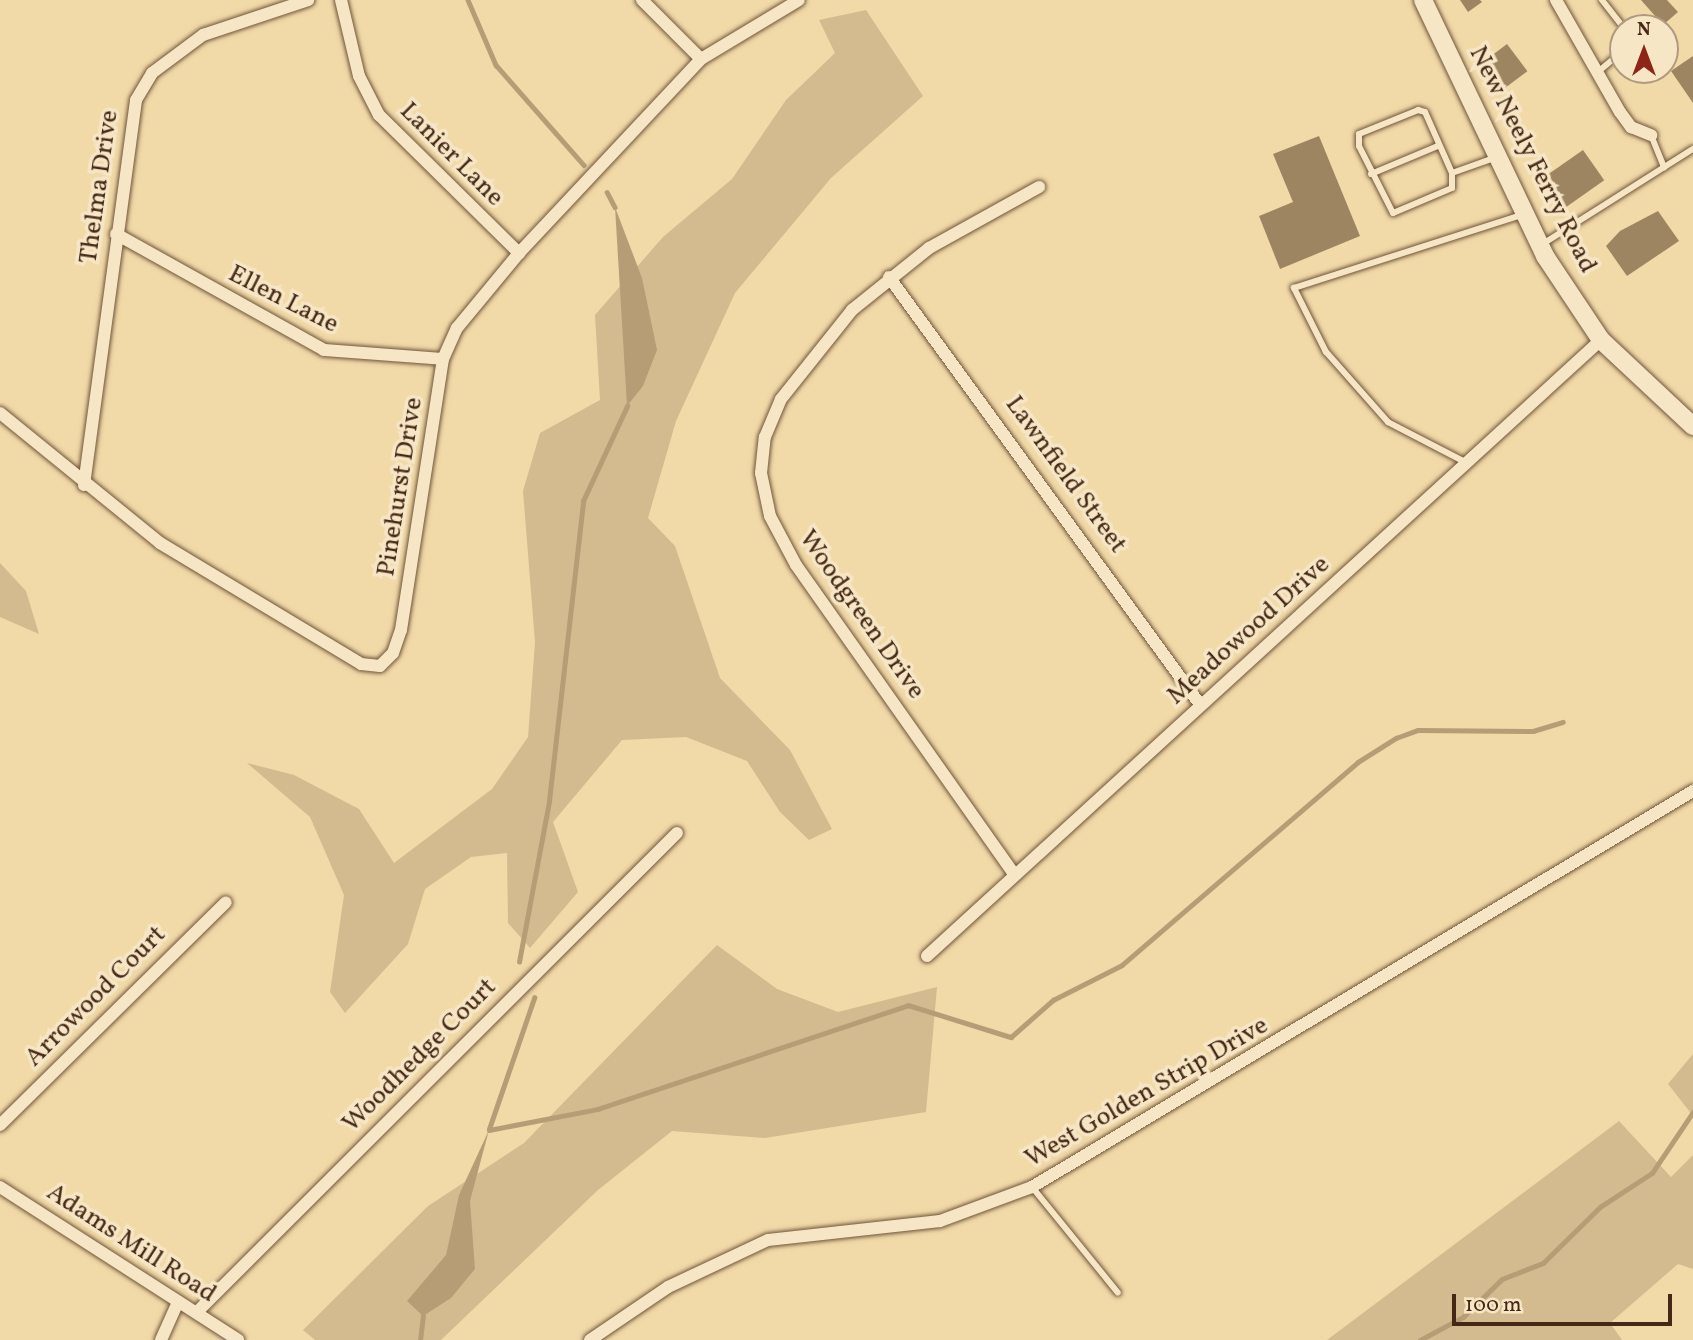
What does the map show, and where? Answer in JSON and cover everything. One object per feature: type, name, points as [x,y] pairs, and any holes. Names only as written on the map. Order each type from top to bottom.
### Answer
[{"type":"street","name":"Thelma Drive","points":[[84,485],[133,111],[152,73],[225,23],[308,0]]},
{"type":"street","name":"Lanier Lane","points":[[341,0],[359,76],[379,115],[519,253]]},
{"type":"street","points":[[642,0],[701,60]]},
{"type":"street","name":"Pinehurst Drive","points":[[0,413],[84,485],[159,543],[361,664],[380,666],[401,630],[443,359],[457,328],[519,253],[701,60],[799,0]]},
{"type":"street","name":"New Neely Ferry Road","points":[[1423,0],[1540,246],[1601,340],[1693,426]]},
{"type":"street","points":[[1556,0],[1631,127],[1651,135]]},
{"type":"street","name":"Woodgreen Drive","points":[[1014,874],[796,565],[764,496],[762,448],[781,399],[852,310],[889,277],[1039,187]]},
{"type":"street","name":"Ellen Lane","points":[[116,234],[324,350],[443,359]]},
{"type":"street","name":"Lawnfield Street","points":[[889,277],[1199,703]]},
{"type":"street","name":"Meadowood Drive","points":[[927,956],[1199,703],[1468,464],[1601,340]]},
{"type":"street","name":"West Golden Strip Drive","points":[[590,1340],[679,1281],[768,1240],[940,1221],[1032,1187],[1693,791]]},
{"type":"street","name":"Woodhedge Court","points":[[197,1312],[677,833]]},
{"type":"street","name":"Arrowood Court","points":[[0,1125],[226,902]]},
{"type":"street","name":"Adams Mill Road","points":[[0,1187],[238,1340]]},
{"type":"street","points":[[161,1340],[178,1302]]},
{"type":"lane","points":[[1602,0],[1613,14]]},
{"type":"lane","points":[[1599,71],[1609,63]]},
{"type":"lane","points":[[1418,110],[1425,111],[1452,173],[1452,188],[1393,213],[1371,174],[1359,134],[1418,110]]},
{"type":"lane","points":[[1651,135],[1664,168]]},
{"type":"lane","points":[[1371,174],[1438,146]]},
{"type":"lane","points":[[1540,246],[1693,149]]},
{"type":"lane","points":[[1452,173],[1497,157]]},
{"type":"lane","points":[[1468,464],[1388,422],[1326,352],[1294,288],[1524,214]]},
{"type":"lane","points":[[1032,1187],[1118,1293]]},
{"type":"shaded area","points":[[866,10],[923,96],[831,178],[735,293],[676,421],[648,518],[675,546],[720,678],[790,750],[832,829],[809,840],[780,812],[747,761],[686,737],[622,740],[553,822],[578,892],[530,948],[508,923],[507,853],[471,857],[425,889],[408,944],[345,1013],[330,992],[344,895],[310,817],[247,763],[294,775],[359,809],[394,863],[492,789],[528,737],[535,642],[523,491],[540,433],[600,400],[595,315],[663,237],[732,179],[786,100],[835,53],[819,20]]},
{"type":"shaded area","points":[[615,207],[642,278],[657,350],[643,386],[627,406]]},
{"type":"shaded area","points":[[0,563],[26,591],[39,634],[0,617]]},
{"type":"shaded area","points":[[717,945],[777,989],[838,1012],[937,987],[926,1112],[765,1138],[672,1131],[598,1190],[441,1340],[315,1340],[303,1330],[428,1206],[524,1143]]},
{"type":"shaded area","points":[[1693,1054],[1693,1116],[1668,1084]]},
{"type":"shaded area","points":[[1619,1121],[1671,1177],[1693,1155],[1693,1269],[1678,1264],[1610,1323],[1622,1340],[1327,1340]]},
{"type":"shaded area","points":[[489,1130],[470,1201],[475,1269],[451,1298],[423,1316],[407,1301],[446,1255],[459,1195]]},
{"type":"building","points":[[1460,0],[1480,0],[1482,2],[1468,12]]},
{"type":"building","points":[[1641,0],[1667,0],[1678,12],[1676,14],[1653,14]]},
{"type":"building","points":[[1507,44],[1527,71],[1504,89],[1484,61]]},
{"type":"building","points":[[1693,56],[1693,103],[1679,83],[1679,66]]},
{"type":"building","points":[[1319,136],[1360,236],[1280,269],[1259,216],[1293,202],[1273,154]]},
{"type":"building","points":[[1583,150],[1604,180],[1564,208],[1543,178]]},
{"type":"building","points":[[1658,211],[1679,241],[1627,276],[1606,246],[1620,231]]},
{"type":"waterway","points":[[468,0],[496,65],[584,165]]},
{"type":"waterway","points":[[607,192],[615,207]]},
{"type":"waterway","points":[[519,962],[549,801],[583,501],[627,406]]},
{"type":"waterway","points":[[489,1130],[598,1109],[908,1005],[1011,1037],[1053,1000],[1122,965],[1358,762],[1396,738],[1418,730],[1533,731],[1563,722]]},
{"type":"waterway","points":[[489,1129],[534,998]]},
{"type":"waterway","points":[[1420,1340],[1463,1317],[1502,1279],[1543,1263],[1600,1207],[1652,1173],[1693,1112]]},
{"type":"waterway","points":[[420,1340],[423,1316]]}]
